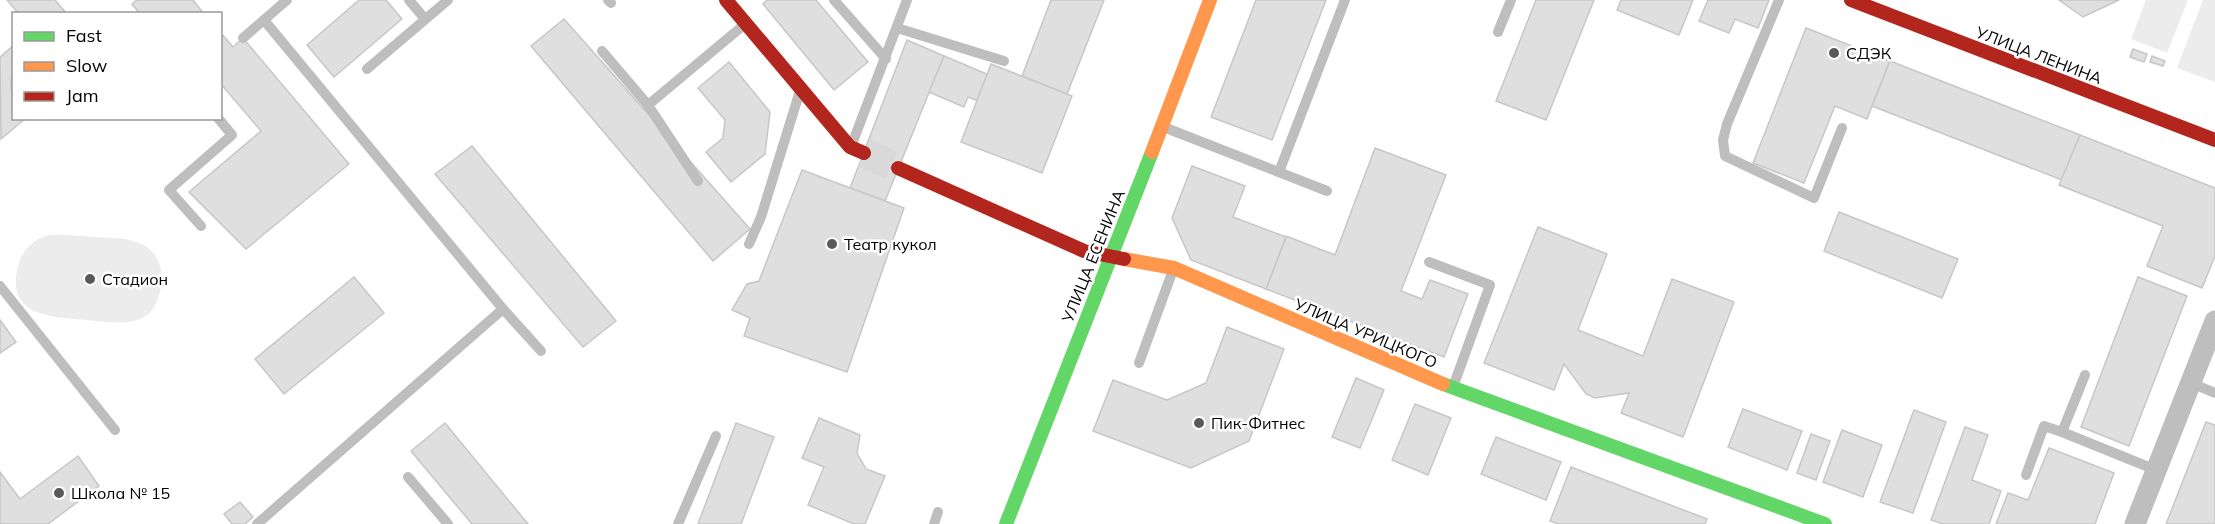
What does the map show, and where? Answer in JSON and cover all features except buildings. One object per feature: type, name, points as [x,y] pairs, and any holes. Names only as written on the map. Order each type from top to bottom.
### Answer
[{"type":"street","points":[[726,0],[801,89],[857,150]]},
{"type":"street","name":"УЛИЦА ЕСЕНИНА","points":[[1006,524],[1110,256],[1163,127],[1210,0]]},
{"type":"street","name":"УЛИЦА ЛЕНИНА","points":[[1851,0],[2215,140]]},
{"type":"street","name":"УЛИЦА УРИЦКОГО","points":[[898,168],[1084,251],[1174,268],[1453,388],[1825,524]]},
{"type":"street","points":[[2135,524],[2215,321]]},
{"type":"lane","points":[[243,38],[287,0]]},
{"type":"lane","points":[[409,0],[425,19]]},
{"type":"lane","points":[[366,69],[448,0]]},
{"type":"lane","points":[[834,0],[886,59]]},
{"type":"lane","points":[[857,150],[907,0]]},
{"type":"lane","points":[[1279,172],[1345,0]]},
{"type":"lane","points":[[1498,32],[1511,0]]},
{"type":"lane","points":[[1779,0],[1727,124],[1723,140],[1725,156],[1814,198],[1842,128]]},
{"type":"lane","points":[[264,20],[503,309],[541,351]]},
{"type":"lane","points":[[648,105],[745,24]]},
{"type":"lane","points":[[897,28],[1004,61]]},
{"type":"lane","points":[[602,51],[648,105],[698,180]]},
{"type":"lane","points":[[749,244],[761,217],[801,89]]},
{"type":"lane","points":[[201,226],[170,190],[232,135],[220,120]]},
{"type":"lane","points":[[1163,127],[1327,191]]},
{"type":"lane","points":[[1429,262],[1490,285],[1453,388]]},
{"type":"lane","points":[[1139,363],[1174,268]]},
{"type":"lane","points":[[0,286],[115,430]]},
{"type":"lane","points":[[257,524],[503,309]]},
{"type":"lane","points":[[2062,432],[2085,375]]},
{"type":"lane","points":[[2191,383],[2215,393]]},
{"type":"lane","points":[[2026,475],[2044,426],[2156,470]]},
{"type":"lane","points":[[678,524],[716,436]]},
{"type":"lane","points":[[408,477],[447,524]]},
{"type":"lane","points":[[934,524],[938,512]]},
{"type":"shaded area","points":[[2146,0],[2188,0],[2167,53],[2131,39]]},
{"type":"shaded area","points":[[2203,0],[2215,0],[2215,82],[2177,68]]},
{"type":"shaded area","name":"Стадион","points":[[49,235],[121,238],[146,246],[158,260],[162,278],[158,298],[152,309],[147,315],[137,320],[112,322],[46,315],[25,305],[18,296],[16,283],[20,260],[29,246]]},
{"type":"tunnel","points":[[864,153],[898,168]]},
{"type":"traffic: fast","points":[[1006,524],[1152,152]]},
{"type":"traffic: fast","points":[[1443,384],[1825,524]]},
{"type":"traffic: slow","points":[[1152,152],[1210,0]]},
{"type":"traffic: slow","points":[[1124,259],[1174,268],[1443,384]]},
{"type":"traffic: jam","points":[[726,0],[850,147],[864,153]]},
{"type":"traffic: jam","points":[[1851,0],[2215,140]]},
{"type":"traffic: jam","points":[[898,168],[1084,251],[1124,259]]},
{"type":"place","name":"СДЭК","points":[[1834,53]]},
{"type":"place","name":"Театр кукол","points":[[832,244]]},
{"type":"place","name":"Стадион","points":[[90,279]]},
{"type":"place","name":"Пик-Фитнес","points":[[1199,423]]},
{"type":"place","name":"Школа № 15","points":[[59,493]]}]
